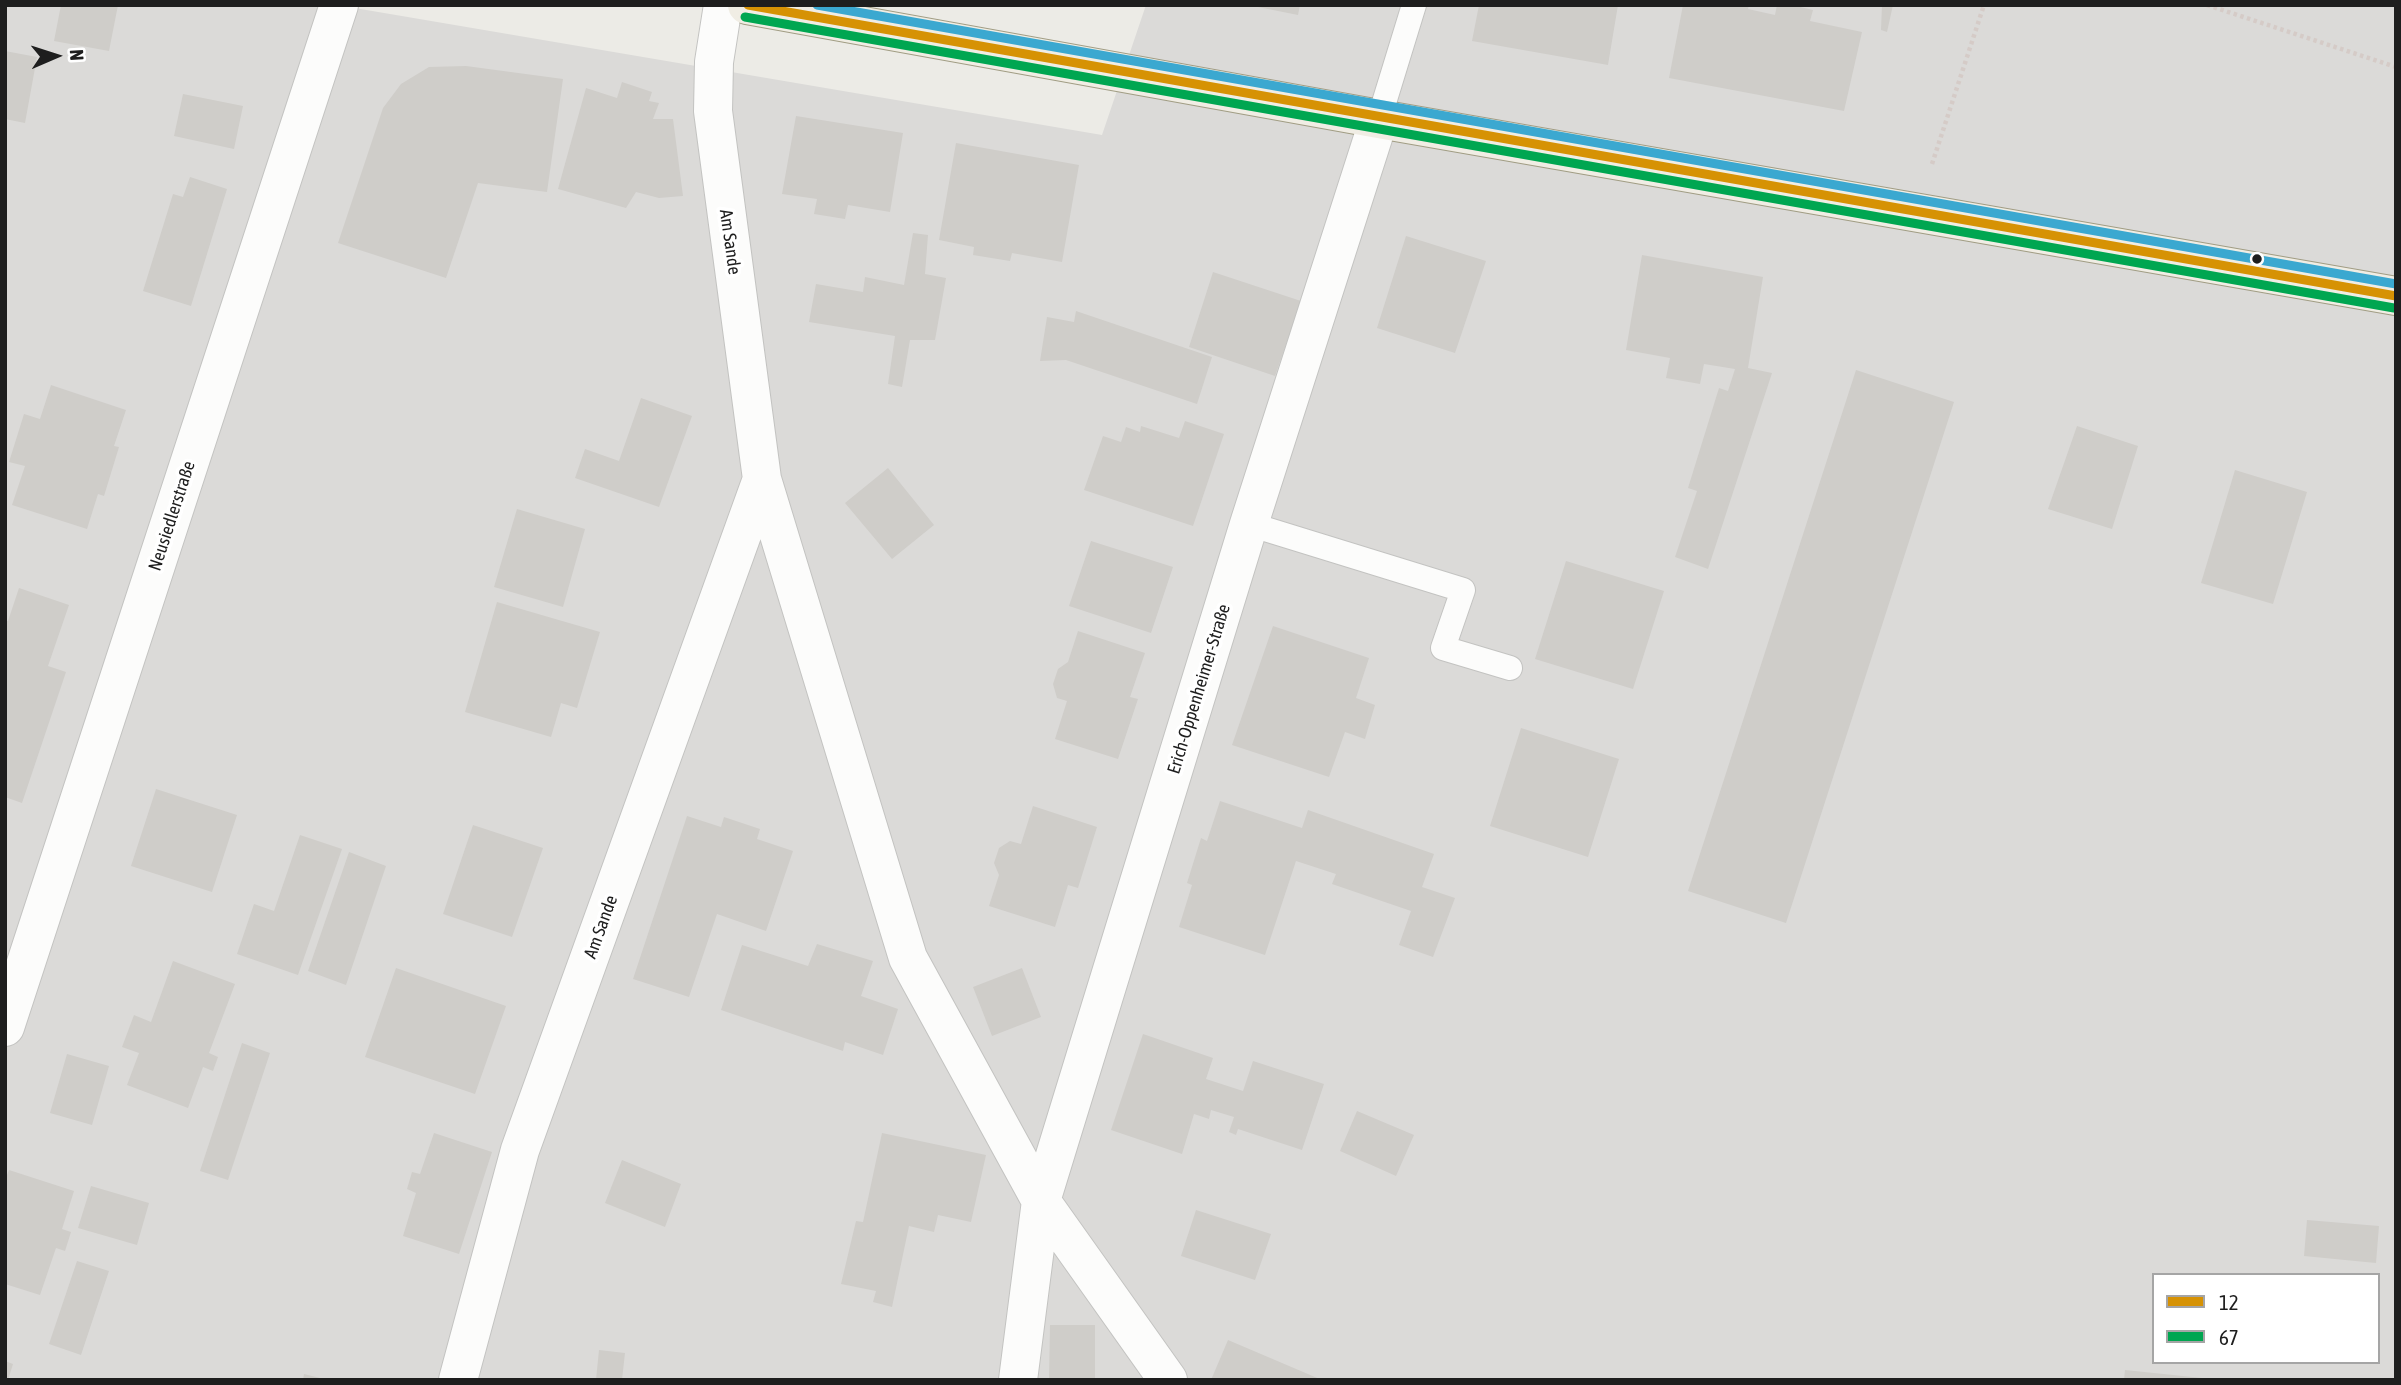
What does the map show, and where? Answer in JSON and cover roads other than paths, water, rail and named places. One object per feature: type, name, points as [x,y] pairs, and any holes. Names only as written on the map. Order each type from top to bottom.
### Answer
[{"type":"main road","points":[[747,5],[1379,119],[2396,296]]},
{"type":"street","name":"Neusiedlerstraße","points":[[5,1027],[339,5]]},
{"type":"street","name":"Am Sande","points":[[723,5],[714,62],[713,111],[762,479],[908,958],[1041,1202],[1168,1380]]},
{"type":"street","name":"Erich-Oppenheimer-Straße","points":[[1018,1380],[1041,1202],[1249,524],[1379,119]]},
{"type":"street","name":"Am Sande","points":[[458,1380],[520,1150],[762,479]]},
{"type":"lane","name":"Erich-Oppenheimer-Straße","points":[[1379,119],[1414,5]]},
{"type":"lane","points":[[1249,524],[1463,590],[1443,648],[1510,668]]}]
